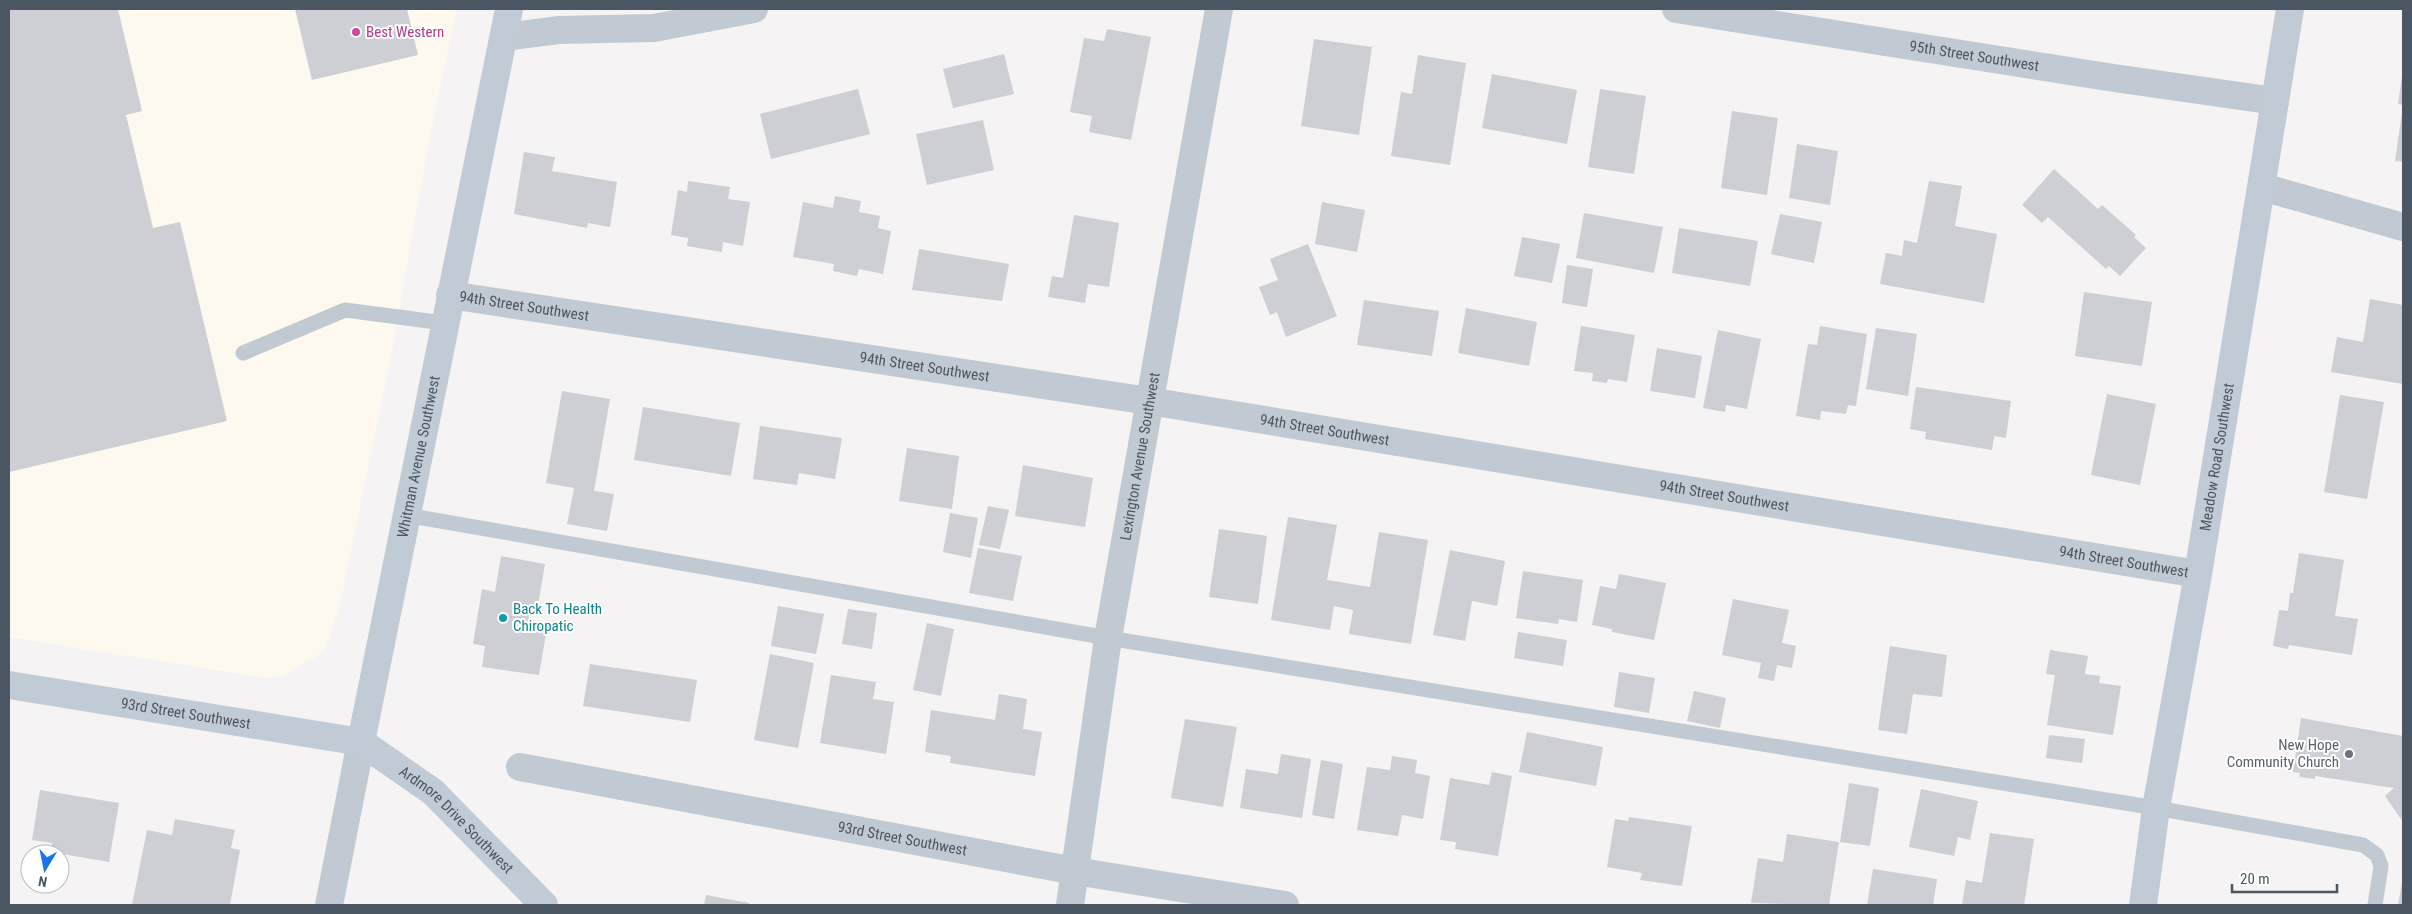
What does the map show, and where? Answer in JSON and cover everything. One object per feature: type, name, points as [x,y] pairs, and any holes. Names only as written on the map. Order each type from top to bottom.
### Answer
[{"type":"street","name":"Whitman Avenue Southwest","points":[[329,905],[444,324],[509,9]]},
{"type":"street","points":[[504,37],[559,30],[654,28],[754,9]]},
{"type":"street","name":"Lexington Avenue Southwest","points":[[1070,905],[1108,638],[1219,9]]},
{"type":"street","name":"95th Street Southwest","points":[[1676,9],[2114,78],[2275,101]]},
{"type":"street","name":"Meadow Road Southwest","points":[[2143,905],[2156,808],[2198,574],[2290,9]]},
{"type":"street","points":[[2262,186],[2403,227]]},
{"type":"street","name":"94th Street Southwest","points":[[450,295],[1149,401],[2198,574]]},
{"type":"street","name":"93rd Street Southwest","points":[[9,685],[361,742]]},
{"type":"street","name":"Ardmore Drive Southwest","points":[[361,742],[433,792],[544,905]]},
{"type":"street","name":"93rd Street Southwest","points":[[520,766],[1075,872],[1285,905]]},
{"type":"lane","points":[[243,354],[345,310],[444,324]]},
{"type":"lane","points":[[406,515],[1108,638],[2156,808],[2363,845],[2377,855],[2381,866],[2376,905]]},
{"type":"shaded area","points":[[9,9],[457,9],[428,147],[390,363],[339,610],[325,651],[284,676],[266,678],[9,637]]},
{"type":"building","points":[[9,9],[118,9],[142,111],[126,115],[153,228],[180,222],[227,421],[9,472]]},
{"type":"building","name":"Best Western","points":[[295,9],[407,9],[418,55],[312,80]]},
{"type":"building","points":[[1107,29],[1151,37],[1131,140],[1089,132],[1092,116],[1070,112],[1084,38],[1104,41]]},
{"type":"building","points":[[1314,39],[1372,47],[1359,135],[1301,126]]},
{"type":"building","points":[[1004,54],[1014,94],[953,108],[943,69]]},
{"type":"building","points":[[1418,55],[1466,63],[1450,165],[1391,156],[1401,92],[1412,94]]},
{"type":"building","points":[[1492,74],[1577,90],[1567,144],[1482,128]]},
{"type":"building","points":[[2403,76],[2403,105],[2398,104]]},
{"type":"building","points":[[858,89],[870,134],[771,159],[760,114]]},
{"type":"building","points":[[1600,89],[1646,96],[1634,174],[1588,167]]},
{"type":"building","points":[[1732,111],[1778,118],[1767,195],[1721,188]]},
{"type":"building","points":[[2403,112],[2403,162],[2395,161]]},
{"type":"building","points":[[983,120],[994,170],[927,185],[916,134]]},
{"type":"building","points":[[1797,144],[1838,151],[1830,205],[1789,198]]},
{"type":"building","points":[[524,152],[555,157],[552,171],[617,182],[610,227],[588,223],[587,228],[514,214]]},
{"type":"building","points":[[2054,169],[2098,209],[2102,205],[2136,235],[2134,237],[2146,248],[2120,276],[2109,266],[2106,269],[2048,217],[2042,223],[2022,205]]},
{"type":"building","points":[[688,181],[730,187],[728,199],[750,202],[743,246],[723,242],[722,252],[687,246],[688,238],[671,235],[678,190],[687,192]]},
{"type":"building","points":[[1929,181],[1962,186],[1955,226],[1997,234],[1984,303],[1880,284],[1886,253],[1902,256],[1904,240],[1917,243]]},
{"type":"building","points":[[835,196],[861,201],[859,212],[880,216],[878,228],[891,231],[883,274],[859,269],[857,276],[833,271],[834,264],[793,257],[803,202],[833,208]]},
{"type":"building","points":[[1322,202],[1365,210],[1357,252],[1315,244]]},
{"type":"building","points":[[1584,213],[1663,227],[1654,273],[1576,258]]},
{"type":"building","points":[[1780,214],[1822,222],[1814,263],[1771,254]]},
{"type":"building","points":[[1074,215],[1119,223],[1109,287],[1088,284],[1085,303],[1048,297],[1052,276],[1063,278]]},
{"type":"building","points":[[1679,228],[1758,241],[1750,286],[1672,273]]},
{"type":"building","points":[[1522,237],[1560,244],[1552,283],[1514,276]]},
{"type":"building","points":[[1308,244],[1337,316],[1286,337],[1277,312],[1270,315],[1259,287],[1278,280],[1270,259]]},
{"type":"building","points":[[919,249],[1009,264],[1002,301],[912,290]]},
{"type":"building","points":[[1567,265],[1593,269],[1587,307],[1562,303]]},
{"type":"building","points":[[2084,292],[2152,302],[2142,366],[2075,356]]},
{"type":"building","points":[[2370,299],[2403,305],[2403,384],[2331,372],[2337,337],[2363,342]]},
{"type":"building","points":[[1364,300],[1439,311],[1432,356],[1357,345]]},
{"type":"building","points":[[1466,308],[1537,322],[1529,366],[1458,353]]},
{"type":"building","points":[[1581,326],[1635,335],[1627,382],[1608,379],[1607,383],[1592,381],[1593,373],[1574,371]]},
{"type":"building","points":[[1820,326],[1867,334],[1856,406],[1848,405],[1846,414],[1821,411],[1820,420],[1796,416],[1808,344],[1817,345]]},
{"type":"building","points":[[1876,328],[1917,334],[1908,396],[1866,389]]},
{"type":"building","points":[[1718,330],[1761,339],[1747,409],[1726,405],[1725,412],[1703,408]]},
{"type":"building","points":[[1657,348],[1702,356],[1695,398],[1650,391]]},
{"type":"building","points":[[1916,387],[2011,401],[2006,438],[1994,436],[1992,450],[1925,439],[1926,432],[1910,429]]},
{"type":"building","points":[[562,391],[610,399],[594,491],[614,494],[607,531],[567,524],[574,488],[546,483]]},
{"type":"building","points":[[2107,394],[2156,404],[2140,485],[2091,475]]},
{"type":"building","points":[[2340,395],[2384,402],[2367,499],[2324,492]]},
{"type":"building","points":[[643,407],[740,423],[731,476],[634,460]]},
{"type":"building","points":[[760,426],[842,438],[835,479],[799,473],[797,485],[753,479]]},
{"type":"building","points":[[907,448],[959,456],[952,509],[899,501]]},
{"type":"building","points":[[1023,465],[1093,478],[1085,527],[1015,516]]},
{"type":"building","points":[[988,506],[1009,510],[1000,549],[979,545]]},
{"type":"building","points":[[950,513],[978,518],[971,558],[943,552]]},
{"type":"building","points":[[1288,517],[1337,525],[1327,580],[1370,587],[1379,532],[1428,540],[1411,644],[1349,634],[1353,610],[1334,606],[1330,630],[1271,620]]},
{"type":"building","points":[[1219,529],[1267,536],[1258,604],[1209,597]]},
{"type":"building","points":[[978,548],[1022,556],[1013,601],[969,593]]},
{"type":"building","points":[[1450,550],[1505,561],[1497,606],[1472,601],[1465,641],[1433,635]]},
{"type":"building","points":[[2299,553],[2344,560],[2335,616],[2358,619],[2352,655],[2289,645],[2288,649],[2273,646],[2279,610],[2288,611],[2290,593],[2293,593]]},
{"type":"building","name":"Back To Health Chiropatic","points":[[501,556],[545,564],[537,611],[530,610],[527,625],[547,628],[539,675],[482,667],[485,646],[473,644],[482,589],[495,592]]},
{"type":"building","points":[[1523,571],[1583,580],[1577,622],[1559,619],[1558,624],[1516,618]]},
{"type":"building","points":[[1619,574],[1666,583],[1654,640],[1612,632],[1612,629],[1592,625],[1600,586],[1616,589]]},
{"type":"building","points":[[1733,599],[1789,610],[1782,643],[1796,646],[1792,668],[1777,665],[1774,681],[1758,678],[1761,663],[1722,655]]},
{"type":"building","points":[[778,606],[824,614],[816,654],[771,646]]},
{"type":"building","points":[[848,609],[877,613],[872,649],[842,644]]},
{"type":"building","points":[[927,623],[954,629],[941,696],[913,690]]},
{"type":"building","points":[[1518,632],[1567,640],[1563,666],[1514,658]]},
{"type":"building","points":[[1890,646],[1947,655],[1942,697],[1913,694],[1907,734],[1878,730]]},
{"type":"building","points":[[2050,650],[2088,656],[2085,674],[2100,676],[2099,683],[2121,686],[2113,735],[2047,725],[2055,675],[2046,674]]},
{"type":"building","points":[[770,654],[814,663],[798,748],[754,740]]},
{"type":"building","points":[[590,664],[697,680],[690,722],[583,706]]},
{"type":"building","points":[[1619,672],[1655,678],[1649,713],[1614,707]]},
{"type":"building","points":[[831,675],[876,682],[873,699],[894,702],[886,754],[820,743]]},
{"type":"building","points":[[1694,691],[1726,698],[1720,728],[1687,721]]},
{"type":"building","points":[[999,694],[1027,699],[1023,729],[1042,732],[1035,776],[950,763],[951,756],[925,752],[931,710],[995,720]]},
{"type":"building","name":"New Hope Community Church","points":[[2301,718],[2403,736],[2403,822],[2385,796],[2394,788],[2315,776],[2315,779],[2299,777],[2300,773],[2293,772]]},
{"type":"building","points":[[1185,719],[1237,727],[1223,807],[1171,798]]},
{"type":"building","points":[[1527,732],[1603,747],[1596,786],[1519,772]]},
{"type":"building","points":[[2049,735],[2085,739],[2082,763],[2046,758]]},
{"type":"building","points":[[1281,754],[1311,759],[1302,818],[1240,808],[1246,769],[1278,774]]},
{"type":"building","points":[[1392,756],[1417,760],[1415,773],[1430,776],[1423,819],[1402,815],[1398,836],[1357,830],[1367,767],[1390,770]]},
{"type":"building","points":[[1321,760],[1343,764],[1334,819],[1312,815]]},
{"type":"building","points":[[1492,772],[1512,776],[1498,856],[1455,849],[1456,842],[1440,840],[1450,778],[1489,785]]},
{"type":"building","points":[[1849,783],[1879,788],[1870,846],[1840,842]]},
{"type":"building","points":[[1921,789],[1978,801],[1970,840],[1958,837],[1954,856],[1909,847]]},
{"type":"building","points":[[40,790],[119,803],[109,862],[70,855],[70,844],[52,844],[32,840]]},
{"type":"building","points":[[1629,817],[1692,826],[1682,886],[1640,880],[1642,873],[1607,867],[1615,819],[1628,821]]},
{"type":"building","points":[[175,819],[235,830],[231,848],[240,850],[230,905],[132,905],[147,830],[172,835]]},
{"type":"building","points":[[1990,833],[2034,839],[2024,905],[1962,905],[1966,880],[1982,883]]},
{"type":"building","points":[[1787,834],[1839,842],[1829,905],[1751,903],[1758,858],[1783,862]]},
{"type":"building","points":[[1873,869],[1937,879],[1933,905],[1867,905]]},
{"type":"building","points":[[2402,882],[2403,905],[2398,905]]},
{"type":"building","points":[[706,895],[749,903],[749,905],[704,905]]},
{"type":"place","name":"Best Western","points":[[356,32]]},
{"type":"place","name":"Back To Health Chiropatic","points":[[503,618]]},
{"type":"place","name":"New Hope Community Church","points":[[2349,754]]}]
